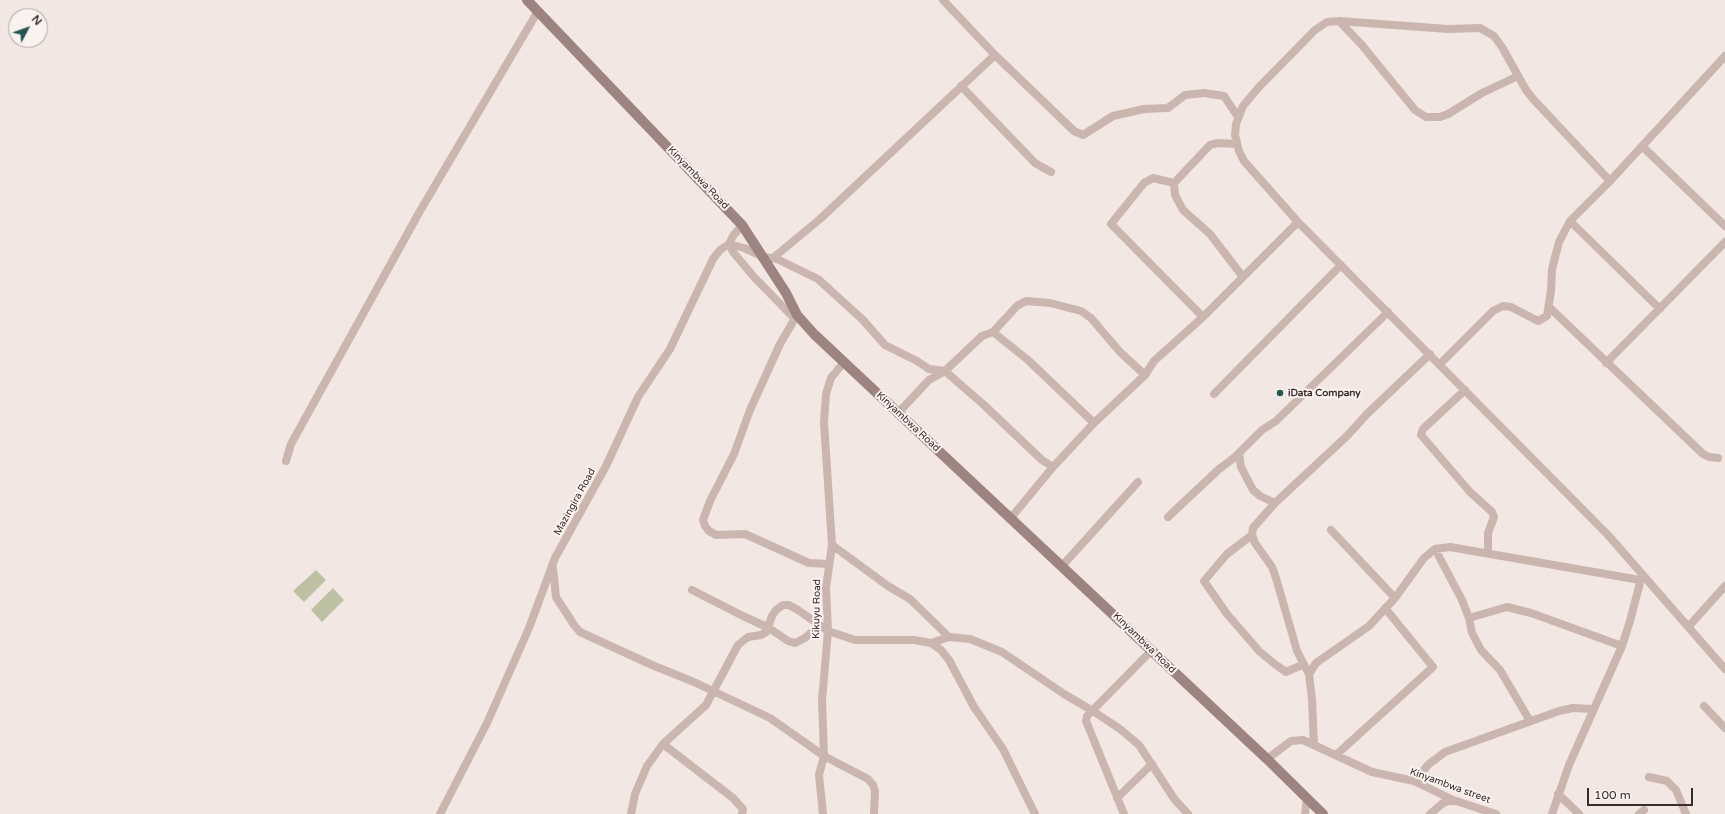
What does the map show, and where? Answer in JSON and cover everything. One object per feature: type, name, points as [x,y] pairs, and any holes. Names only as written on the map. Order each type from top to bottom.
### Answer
[{"type":"street","name":"Kinyambwa Road","points":[[527,0],[742,225],[768,257],[796,317],[1010,519],[1152,650],[1323,814]]},
{"type":"street","points":[[944,0],[995,54],[1074,131],[1083,136],[1113,116],[1144,110],[1168,108],[1185,95],[1191,94],[1204,93],[1224,96],[1238,117]]},
{"type":"street","points":[[286,461],[291,444],[420,211],[538,11]]},
{"type":"street","points":[[1339,21],[1361,44],[1415,110],[1426,117],[1440,117],[1448,114],[1482,93],[1518,76]]},
{"type":"street","points":[[1610,181],[1534,100],[1494,36],[1480,28],[1448,29],[1339,21],[1327,22],[1315,30],[1243,106],[1238,117],[1236,129],[1237,144],[1244,161],[1298,222],[1572,498],[1641,577],[1689,626],[1725,669]]},
{"type":"street","points":[[768,257],[820,219],[995,54]]},
{"type":"street","points":[[1440,364],[1497,308],[1503,306],[1510,307],[1538,321],[1547,316],[1552,269],[1559,242],[1570,221],[1610,181],[1725,56]]},
{"type":"street","points":[[961,86],[1036,164],[1051,172]]},
{"type":"street","points":[[1237,144],[1218,143],[1210,145],[1174,183],[1175,195],[1182,210],[1210,234],[1243,276]]},
{"type":"street","points":[[1642,146],[1725,226]]},
{"type":"street","points":[[1174,183],[1154,178],[1144,183],[1111,224],[1203,317]]},
{"type":"street","points":[[1570,221],[1660,309]]},
{"type":"street","points":[[1010,519],[1053,467],[1094,423],[1145,375],[1154,362],[1203,317],[1298,222]]},
{"type":"street","name":"Mazingira Road","points":[[440,814],[487,723],[529,628],[556,558],[606,466],[638,397],[670,349],[713,259],[720,250],[729,244],[733,236],[742,225]]},
{"type":"street","points":[[1606,363],[1725,242]]},
{"type":"street","points":[[729,244],[783,261],[823,283],[888,348],[917,361],[929,369],[945,371],[984,405],[1042,460],[1053,467]]},
{"type":"street","points":[[729,244],[742,264],[796,317],[780,344],[750,410],[734,454],[710,501],[703,520],[709,531],[716,534],[745,534],[767,543],[792,557],[809,563],[829,564]]},
{"type":"street","points":[[1214,394],[1340,265]]},
{"type":"street","points":[[898,412],[929,380],[945,371],[982,336],[993,332],[1017,306],[1026,301],[1050,303],[1081,311],[1091,318],[1120,352],[1145,375]]},
{"type":"street","points":[[1549,307],[1703,454],[1709,457],[1718,458]]},
{"type":"street","points":[[1168,517],[1218,470],[1239,454],[1262,430],[1276,421],[1388,312]]},
{"type":"street","points":[[993,332],[1028,360],[1094,423]]},
{"type":"street","points":[[1314,745],[1312,699],[1309,674],[1297,651],[1272,567],[1255,543],[1252,535],[1253,528],[1275,503],[1347,436],[1367,414],[1430,354]]},
{"type":"street","name":"Kikuyu Road","points":[[823,814],[819,775],[824,756],[822,701],[828,631],[826,588],[832,545],[824,422],[826,394],[831,378],[844,362]]},
{"type":"street","points":[[1465,390],[1423,429],[1421,435],[1470,492],[1492,512],[1494,517],[1488,533],[1488,554]]},
{"type":"street","points":[[1239,454],[1241,467],[1253,490],[1260,496],[1275,503]]},
{"type":"street","points":[[1062,566],[1138,482]]},
{"type":"street","points":[[1330,530],[1395,598]]},
{"type":"street","points":[[1252,535],[1227,554],[1204,580],[1227,614],[1260,652],[1276,666],[1286,672],[1304,664]]},
{"type":"street","points":[[832,545],[888,586],[910,599],[949,637]]},
{"type":"street","points":[[1309,674],[1316,663],[1369,626],[1395,598],[1424,558],[1435,549],[1450,547],[1641,577]]},
{"type":"street","points":[[1435,549],[1462,600],[1469,618],[1472,633],[1481,650],[1500,670],[1530,721]]},
{"type":"street","points":[[553,568],[556,597],[580,632],[652,665],[714,690],[770,718],[824,756],[868,779],[873,784],[875,791],[874,814]]},
{"type":"street","points":[[1552,814],[1558,794],[1592,709],[1622,646],[1641,577]]},
{"type":"street","points":[[1689,626],[1725,586]]},
{"type":"street","points":[[692,590],[769,628],[788,642],[795,643],[805,638],[820,625]]},
{"type":"street","points":[[631,814],[635,794],[647,766],[663,744],[706,705],[738,645],[748,637],[764,634],[769,628],[772,616],[776,610],[783,605],[789,605],[798,610],[828,631],[855,640],[869,641],[890,639],[931,643],[949,637],[970,639],[1002,652],[1064,694],[1120,729],[1139,745],[1175,800],[1188,814]]},
{"type":"street","points":[[1469,618],[1507,607],[1531,613],[1622,646]]},
{"type":"street","points":[[1336,755],[1433,667],[1385,608]]},
{"type":"street","points":[[931,643],[941,650],[949,660],[974,707],[1003,749],[1035,814]]},
{"type":"street","points":[[1124,814],[1086,721],[1087,716],[1152,650]]},
{"type":"street","points":[[1704,706],[1725,728]]},
{"type":"street","points":[[1414,781],[1429,764],[1445,752],[1530,721],[1573,708],[1592,709]]},
{"type":"street","name":"Kinyambwa street","points":[[1267,759],[1291,741],[1303,740],[1372,772],[1414,781],[1452,800],[1496,814]]},
{"type":"street","points":[[663,744],[733,798],[743,809],[742,814]]},
{"type":"street","points":[[1117,798],[1152,764]]},
{"type":"street","points":[[1649,777],[1667,781],[1676,790],[1686,814]]},
{"type":"street","points":[[1558,794],[1579,814]]},
{"type":"street","points":[[1305,814],[1307,798]]},
{"type":"street","points":[[1430,814],[1443,804],[1452,800]]},
{"type":"green space","points":[[316,570],[326,580],[304,602],[293,591]]},
{"type":"green space","points":[[333,588],[344,600],[322,622],[311,610]]},
{"type":"place","name":"iData Company","points":[[1280,393]]}]
